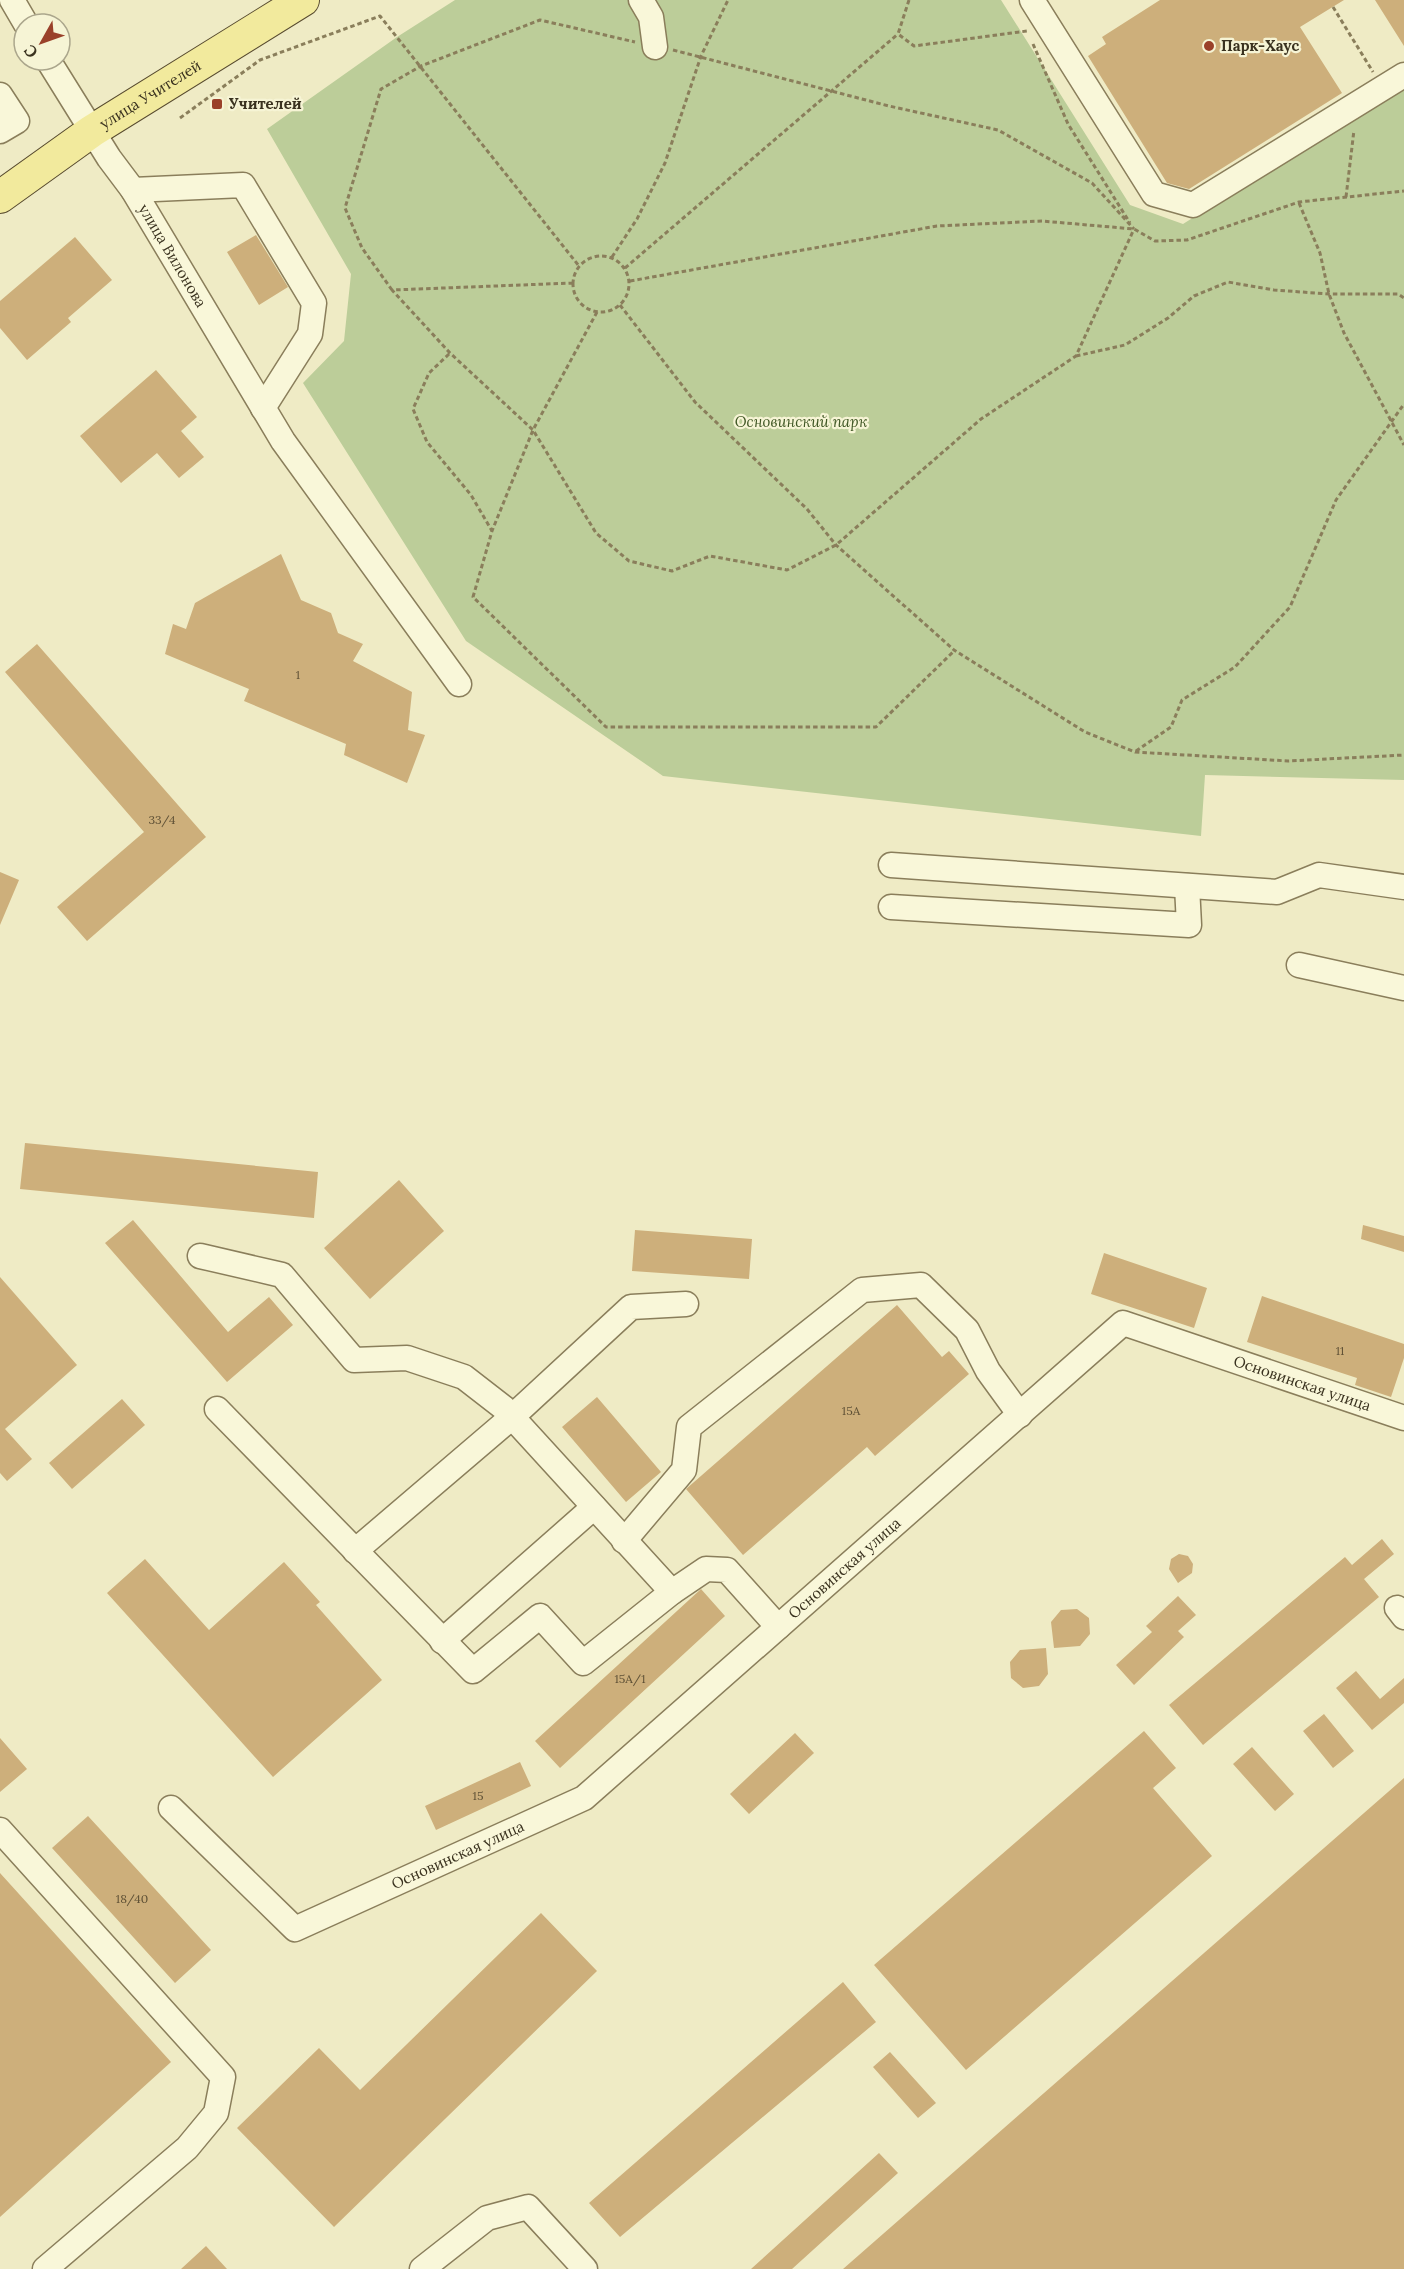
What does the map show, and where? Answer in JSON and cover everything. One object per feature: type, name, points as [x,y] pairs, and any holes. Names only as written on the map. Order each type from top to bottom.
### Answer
[{"type":"main road","name":"улица Учителей","points":[[0,197],[92,131],[303,0]]},
{"type":"street","points":[[641,0],[651,17],[655,46]]},
{"type":"street","points":[[1032,0],[1042,38],[1155,194],[1194,205],[1404,75]]},
{"type":"street","name":"улица Вилонова","points":[[55,72],[92,131],[133,190],[284,441],[295,453],[459,684]]},
{"type":"street","points":[[0,95],[17,121],[0,131]]},
{"type":"street","points":[[133,190],[243,185],[261,214],[314,303],[310,334],[263,408]]},
{"type":"street","points":[[891,865],[1276,892],[1319,875],[1404,887]]},
{"type":"street","points":[[891,908],[1189,925],[1187,886]]},
{"type":"street","points":[[1299,965],[1404,988]]},
{"type":"street","points":[[200,1256],[282,1275],[354,1360],[407,1358],[464,1377],[512,1417],[672,1592]]},
{"type":"street","points":[[624,1541],[684,1470],[689,1427],[862,1290],[921,1285],[968,1330],[988,1371],[1020,1415]]},
{"type":"street","points":[[355,1551],[512,1417],[631,1308],[686,1304]]},
{"type":"street","name":"Основинская улица","points":[[171,1808],[295,1929],[584,1798],[1123,1323],[1404,1418]]},
{"type":"street","points":[[217,1409],[473,1671],[540,1616],[583,1663],[672,1592],[706,1569],[727,1570],[778,1628]]},
{"type":"street","points":[[442,1641],[594,1507]]},
{"type":"street","points":[[0,1830],[223,2078],[216,2113],[187,2148],[45,2269]]},
{"type":"street","points":[[422,2269],[487,2218],[528,2207],[585,2269]]},
{"type":"path","points":[[612,257],[637,219],[665,163],[701,56],[728,0]]},
{"type":"path","points":[[625,267],[898,34],[909,0]]},
{"type":"path","points":[[1333,6],[1383,88]]},
{"type":"path","points":[[180,118],[260,60],[380,16],[579,266]]},
{"type":"path","points":[[1404,191],[1299,202],[1187,240],[1155,241],[1134,229],[1092,183],[998,130],[830,90],[701,56],[540,20],[420,66],[381,89],[345,208],[362,248],[392,290],[450,353],[533,430],[596,533],[629,561],[672,571],[710,556],[787,570],[836,545],[981,419],[1076,356],[1125,345],[1168,318],[1194,296],[1228,282],[1274,290],[1329,294],[1398,294],[1404,298]]},
{"type":"path","points":[[898,34],[914,46],[1028,32],[1023,24]]},
{"type":"path","points":[[1042,38],[1068,124],[1134,229]]},
{"type":"path","points":[[1346,197],[1355,123]]},
{"type":"path","points":[[1299,202],[1320,253],[1329,294],[1344,333],[1404,445]]},
{"type":"path","points":[[630,281],[937,226],[1042,221],[1134,229]]},
{"type":"path","points":[[1076,356],[1134,229]]},
{"type":"path","points":[[594,256],[612,257],[625,267],[630,281],[626,298],[613,310],[597,312],[583,305],[574,291],[573,283],[579,266],[594,256]]},
{"type":"path","points":[[392,290],[573,283]]},
{"type":"path","points":[[620,305],[695,402],[807,509],[836,545],[954,651],[1085,732],[1135,752],[1288,761],[1404,755]]},
{"type":"path","points":[[597,312],[533,430],[492,531],[473,597],[606,727],[876,728],[954,651]]},
{"type":"path","points":[[450,353],[429,373],[413,409],[427,442],[471,495],[492,531]]},
{"type":"path","points":[[1135,752],[1171,727],[1182,700],[1235,667],[1290,608],[1336,500],[1391,419],[1404,404]]},
{"type":"green space","name":"Основинский парк","points":[[455,0],[1001,0],[1130,205],[1183,224],[1404,85],[1404,780],[1205,775],[1201,836],[663,776],[466,641],[303,383],[344,341],[351,274],[267,129],[397,37]]},
{"type":"building","points":[[1160,0],[1344,0],[1300,27],[1342,93],[1189,189],[1167,183],[1088,56],[1106,44],[1102,37]]},
{"type":"building","points":[[1375,0],[1404,0],[1404,46]]},
{"type":"building","points":[[256,235],[288,287],[259,305],[227,252]]},
{"type":"building","points":[[75,237],[112,280],[68,318],[71,322],[27,360],[0,328],[0,301]]},
{"type":"building","points":[[156,370],[197,417],[181,431],[204,457],[179,478],[157,453],[121,483],[80,436]]},
{"type":"building","points":[[281,554],[301,600],[331,613],[338,633],[363,644],[353,661],[412,692],[408,730],[425,735],[407,783],[344,755],[346,744],[244,701],[249,689],[165,654],[173,624],[186,629],[195,603]]},
{"type":"building","points":[[37,644],[206,837],[87,941],[57,907],[144,832],[5,672]]},
{"type":"building","points":[[0,872],[19,880],[0,925]]},
{"type":"building","points":[[25,1143],[318,1172],[314,1218],[20,1189]]},
{"type":"building","points":[[399,1180],[444,1231],[370,1299],[324,1248]]},
{"type":"building","points":[[133,1220],[228,1332],[269,1297],[293,1325],[227,1382],[105,1243]]},
{"type":"building","points":[[1363,1225],[1404,1236],[1404,1252],[1361,1239]]},
{"type":"building","points":[[635,1230],[752,1239],[749,1279],[632,1271]]},
{"type":"building","points":[[1104,1253],[1207,1288],[1194,1328],[1091,1294]]},
{"type":"building","points":[[0,1277],[77,1365],[5,1429],[32,1459],[7,1481],[0,1473]]},
{"type":"building","points":[[1262,1296],[1404,1344],[1404,1358],[1391,1397],[1355,1385],[1357,1378],[1247,1342]]},
{"type":"building","points":[[897,1305],[942,1357],[949,1351],[969,1374],[875,1456],[867,1447],[743,1555],[686,1489]]},
{"type":"building","points":[[597,1397],[661,1472],[626,1502],[562,1427]]},
{"type":"building","points":[[122,1399],[145,1425],[72,1489],[49,1463]]},
{"type":"building","points":[[1382,1539],[1394,1554],[1364,1579],[1379,1597],[1203,1745],[1169,1705],[1345,1557],[1352,1565]]},
{"type":"building","points":[[1179,1554],[1188,1556],[1193,1564],[1192,1573],[1178,1583],[1169,1569],[1171,1559]]},
{"type":"building","points":[[145,1559],[209,1630],[284,1562],[320,1602],[316,1605],[382,1680],[273,1777],[107,1593]]},
{"type":"building","points":[[701,1589],[725,1616],[560,1768],[535,1741]]},
{"type":"building","points":[[1178,1596],[1196,1615],[1178,1631],[1184,1637],[1134,1685],[1116,1665],[1152,1632],[1146,1626]]},
{"type":"building","points":[[1077,1609],[1089,1618],[1090,1634],[1080,1646],[1054,1648],[1051,1622],[1061,1610]]},
{"type":"building","points":[[1046,1648],[1048,1674],[1039,1686],[1023,1688],[1011,1678],[1010,1662],[1020,1650]]},
{"type":"building","points":[[1356,1671],[1380,1699],[1404,1678],[1404,1703],[1372,1730],[1336,1688]]},
{"type":"building","points":[[1324,1714],[1354,1751],[1333,1768],[1303,1731]]},
{"type":"building","points":[[1144,1731],[1176,1768],[1153,1788],[1212,1856],[966,2070],[874,1965]]},
{"type":"building","points":[[795,1733],[814,1753],[749,1814],[730,1794]]},
{"type":"building","points":[[0,1738],[27,1769],[0,1792]]},
{"type":"building","points":[[1252,1747],[1294,1794],[1275,1811],[1233,1764]]},
{"type":"building","points":[[520,1762],[531,1786],[436,1830],[425,1806]]},
{"type":"building","points":[[1404,1778],[1404,2269],[843,2269]]},
{"type":"building","points":[[88,1816],[211,1950],[175,1983],[52,1848]]},
{"type":"building","points":[[0,1873],[171,2062],[0,2217]]},
{"type":"building","points":[[541,1913],[597,1971],[334,2227],[237,2128],[319,2048],[360,2090]]},
{"type":"building","points":[[843,1982],[876,2022],[620,2237],[589,2203]]},
{"type":"building","points":[[890,2052],[936,2103],[918,2118],[873,2067]]},
{"type":"building","points":[[879,2153],[898,2173],[792,2269],[751,2269]]},
{"type":"building","points":[[206,2246],[227,2269],[181,2269]]},
{"type":"place","name":"Парк-Хаус","points":[[1209,46]]},
{"type":"place","name":"Учителей","points":[[217,104]]}]
